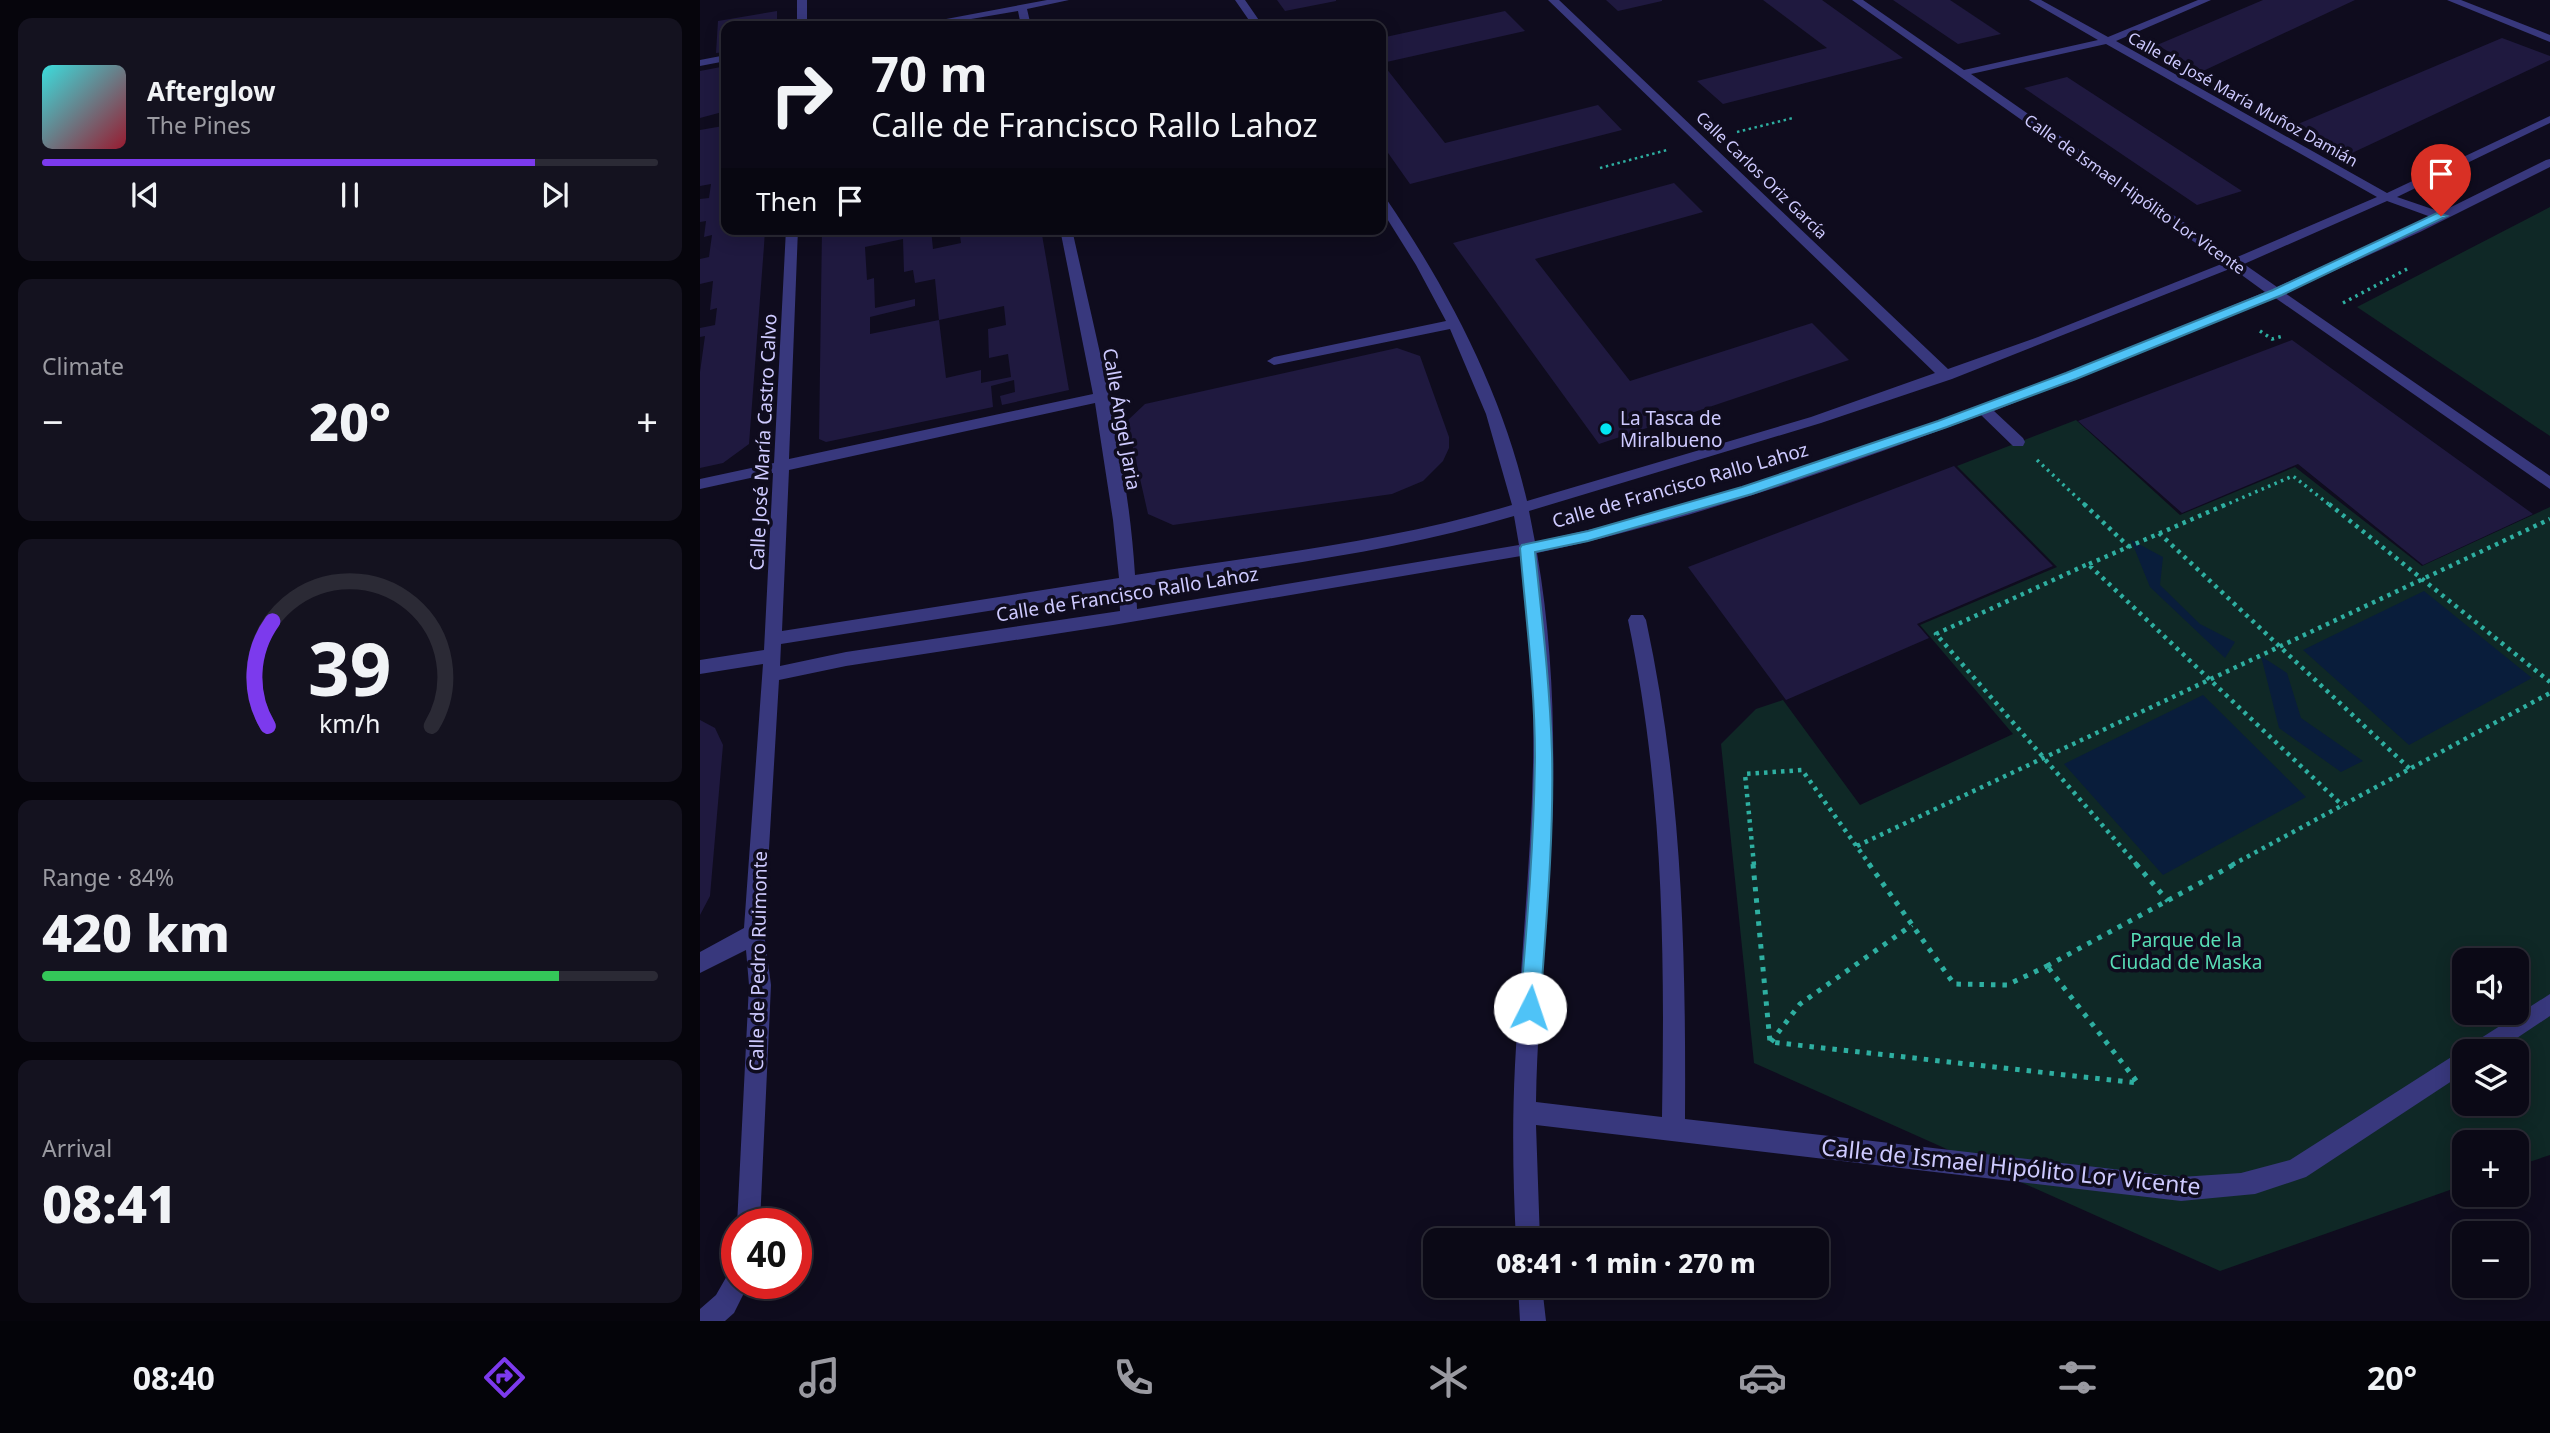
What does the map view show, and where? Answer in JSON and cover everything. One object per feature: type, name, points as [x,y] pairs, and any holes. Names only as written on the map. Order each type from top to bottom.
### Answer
[{"type":"street","points":[[802,21],[803,0]]},
{"type":"street","points":[[942,21],[1064,0]]},
{"type":"street","points":[[1240,0],[1255,21]]},
{"type":"street","name":"Calle Carlos Oriz García","points":[[1553,0],[1947,376]]},
{"type":"street","name":"Calle de Ismael Hipólito Lor Vicente","points":[[1857,0],[2550,484]]},
{"type":"street","name":"Calle de José María Muñoz Damián","points":[[2034,0],[2386,197],[2441,216]]},
{"type":"street","points":[[1963,73],[2108,41],[2206,0]]},
{"type":"street","points":[[2452,0],[2550,39]]},
{"type":"street","points":[[1022,7],[1025,21]]},
{"type":"street","points":[[700,63],[721,59]]},
{"type":"street","name":"Calle de Francisco Rallo Lahoz","points":[[700,667],[772,657],[1128,583],[1438,532],[1714,451],[1947,376],[2235,264],[2386,197],[2550,119]]},
{"type":"street","name":"Calle de Francisco Rallo Lahoz","points":[[772,657],[846,659],[1129,616],[1588,536],[1747,490],[1983,409],[2277,293],[2550,162]]},
{"type":"street","points":[[1386,207],[1453,324],[1489,403],[1520,507],[1527,548],[1540,672],[1543,797],[1525,1112],[1528,1228]]},
{"type":"street","name":"Calle José María Castro Calvo","points":[[772,657],[792,235]]},
{"type":"street","name":"Calle Ángel Jaria","points":[[1067,235],[1100,397],[1127,557],[1129,616]]},
{"type":"street","points":[[1274,361],[1453,324]]},
{"type":"street","points":[[700,484],[1100,397]]},
{"type":"street","points":[[1983,409],[2018,442]]},
{"type":"street","points":[[1637,620],[1658,730],[1669,848],[1675,996],[1672,1130]]},
{"type":"street","name":"Calle de Pedro Ruimonte","points":[[748,1208],[760,985],[754,933],[772,657]]},
{"type":"street","points":[[700,963],[754,933]]},
{"type":"street","points":[[2496,1039],[2550,1003]]},
{"type":"street","name":"Calle de Ismael Hipólito Lor Vicente","points":[[1525,1112],[2181,1189],[2231,1188],[2276,1179],[2298,1168],[2452,1068]]},
{"type":"street","points":[[1531,1298],[1533,1321]]},
{"type":"street","points":[[706,1321],[728,1299]]},
{"type":"path","points":[[2272,339],[2320,323],[2339,313],[2341,304],[2414,266]]},
{"type":"path","points":[[2018,442],[2129,547]]},
{"type":"path","points":[[2168,901],[1936,635],[2088,564],[2293,476],[2550,682]]},
{"type":"path","points":[[1857,846],[2550,519]]},
{"type":"path","points":[[2160,533],[2410,769]]},
{"type":"path","points":[[2088,564],[2343,807]]},
{"type":"path","points":[[1770,1042],[1745,774],[1802,770],[1954,984],[2007,985],[2343,807],[2550,693]]},
{"type":"path","points":[[1770,1042],[1800,1004],[1912,925]]},
{"type":"path","points":[[1770,1042],[2138,1083],[2047,966]]},
{"type":"green space","points":[[2550,207],[2550,436],[2357,307]]},
{"type":"green space","name":"Parque de la Ciudad de Maska","points":[[2076,420],[2180,515],[2295,467],[2422,566],[2550,507],[2550,1155],[2529,1162],[2529,1130],[2452,1130],[2452,1189],[2220,1271],[1754,1063],[1721,744],[1756,709],[1783,700],[1860,805],[2013,734],[1920,625],[2057,567],[1957,466]]},
{"type":"water","points":[[2131,540],[2163,557],[2160,585],[2200,624],[2235,642],[2225,658],[2150,587]]},
{"type":"water","points":[[2424,591],[2532,678],[2409,745],[2303,650]]},
{"type":"water","points":[[2261,656],[2287,673],[2301,718],[2363,761],[2341,772],[2279,728]]},
{"type":"water","points":[[2203,695],[2306,797],[2163,875],[2064,764]]},
{"type":"building","points":[[1277,0],[1336,0],[1336,1],[1285,11]]},
{"type":"building","points":[[1606,0],[1662,0],[1662,1],[1618,11]]},
{"type":"building","points":[[1763,0],[1822,0],[1903,58],[1723,104],[1697,81],[1827,48]]},
{"type":"building","points":[[1893,0],[1950,0],[2001,34],[1958,44]]},
{"type":"building","points":[[2263,0],[2355,0],[2203,71],[2157,45]]},
{"type":"building","points":[[777,11],[777,21],[721,21],[721,52],[716,53],[718,21]]},
{"type":"building","points":[[1505,11],[1525,31],[1386,62],[1386,37]]},
{"type":"building","points":[[2502,38],[2550,56],[2550,60],[2352,153],[2298,124]]},
{"type":"building","points":[[721,67],[721,112],[700,118],[700,71]]},
{"type":"building","points":[[1386,68],[1445,143],[1598,105],[1622,130],[1410,184],[1386,150]]},
{"type":"building","points":[[2067,77],[2242,191],[2197,205],[2024,88]]},
{"type":"building","points":[[721,126],[721,235],[765,235],[749,444],[723,463],[700,468],[700,372],[705,336],[700,337],[700,328],[715,325],[717,308],[710,310],[713,281],[700,284],[700,259],[709,257],[712,235],[704,237],[706,221],[700,222],[700,199],[709,198],[711,184],[700,186],[700,130]]},
{"type":"building","points":[[1674,183],[1703,212],[1535,259],[1630,381],[1812,323],[1849,360],[1599,444],[1453,243]]},
{"type":"building","points":[[822,235],[932,235],[933,249],[961,243],[960,235],[1042,235],[1069,390],[1002,405],[1000,396],[1015,392],[1014,380],[991,386],[993,407],[826,442],[819,439]],"holes":[[[903,239],[904,272],[913,270],[915,283],[935,279],[939,320],[870,334],[870,317],[915,306],[915,299],[875,308],[874,278],[867,280],[865,247]],[[1004,306],[1006,325],[988,329],[989,358],[1008,354],[1011,377],[981,383],[981,370],[946,378],[939,320]]]},
{"type":"building","points":[[2292,340],[2533,514],[2423,565],[2298,464],[2182,513],[2078,421]]},
{"type":"building","points":[[1397,348],[1420,356],[1449,437],[1449,448],[1443,461],[1423,481],[1392,494],[1173,525],[1148,514],[1127,421],[1145,404]]},
{"type":"building","points":[[1954,466],[2053,566],[1917,624],[1929,638],[1786,700],[1688,567]]},
{"type":"building","points":[[700,720],[715,728],[723,745],[710,896],[700,915]]},
{"type":"place","name":"La Tasca de Miralbueno","points":[[1606,429]]},
{"type":"route","points":[[1530,1008],[1541,863],[1543,755],[1540,672],[1527,548],[1588,536],[1650,519],[1825,465],[1942,424],[2071,376],[2277,293],[2441,216]]}]
